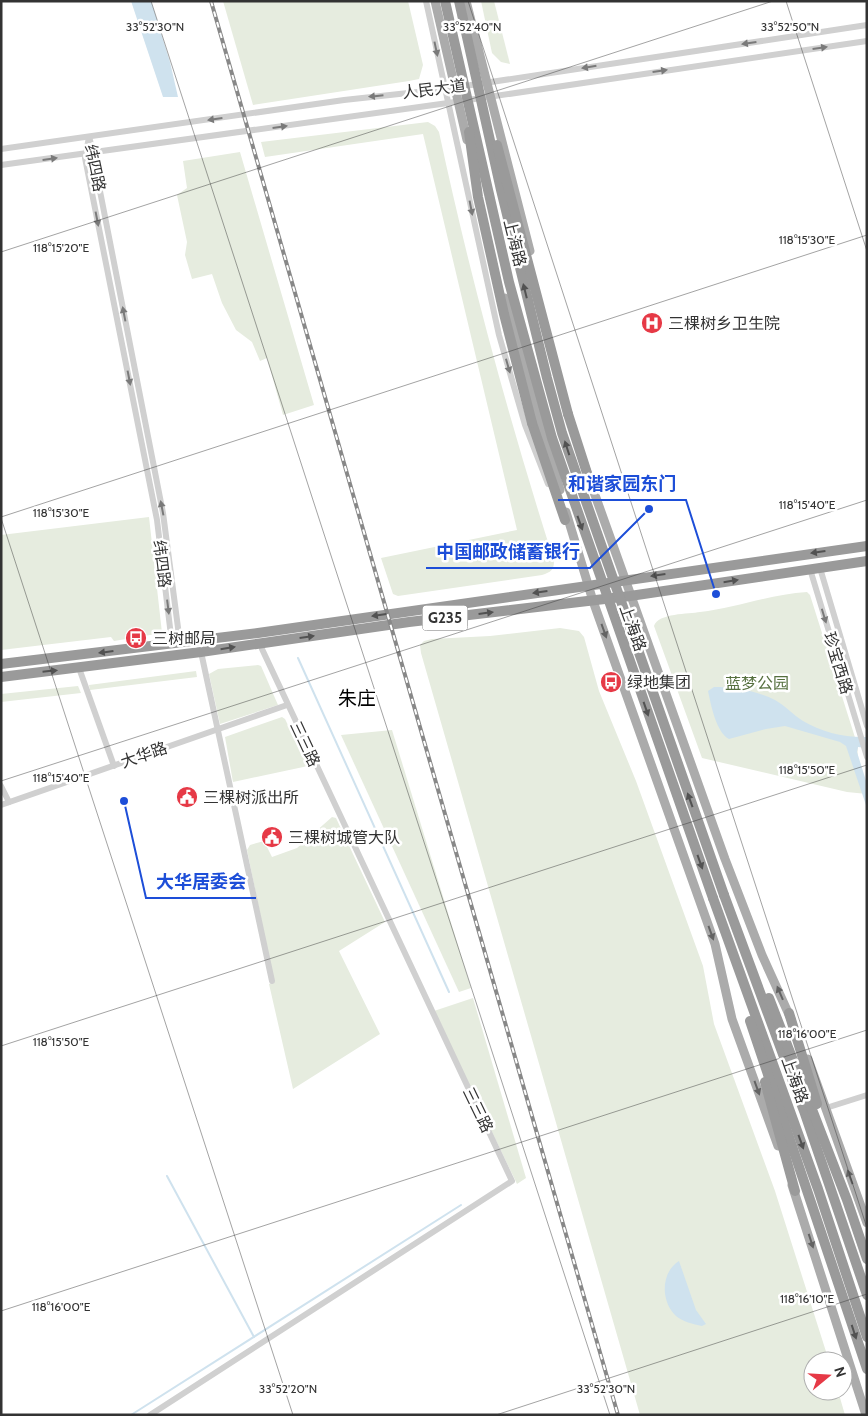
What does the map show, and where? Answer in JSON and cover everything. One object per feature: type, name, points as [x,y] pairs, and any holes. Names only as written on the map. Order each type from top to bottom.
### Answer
[{"type":"highway","points":[[445,1],[451,53],[469,133],[478,197],[504,314],[532,423],[565,520]]},
{"type":"highway","name":"上海路","points":[[445,1],[509,282],[552,438],[713,898],[821,1198],[867,1337]]},
{"type":"highway","name":"上海路","points":[[459,1],[500,190],[546,378],[562,433],[724,895],[804,1111],[867,1295]]},
{"type":"highway","points":[[465,24],[568,414],[587,473]]},
{"type":"highway","name":"G235","points":[[1,664],[176,643],[867,546]]},
{"type":"highway","name":"G235","points":[[1,676],[201,652],[409,622],[593,601],[867,561]]},
{"type":"highway","points":[[741,941],[776,1015],[847,1200]]},
{"type":"highway","points":[[732,950],[734,970],[750,1021],[867,1369]]},
{"type":"highway","points":[[789,1013],[867,1259]]},
{"type":"highway","points":[[750,1021],[795,1191]]},
{"type":"main road","name":"上海路","points":[[435,1],[514,335],[584,574],[716,944],[732,1019],[795,1191],[866,1415]]},
{"type":"main road","name":"上海路","points":[[466,1],[543,309],[587,473],[747,917],[789,1013],[826,1108],[867,1223]]},
{"type":"main road","points":[[843,1340],[867,1407]]},
{"type":"street","name":"上海路","points":[[426,1],[499,335],[525,425],[538,461],[565,520],[584,574]]},
{"type":"street","name":"人民大道","points":[[1,149],[344,100],[455,88],[867,25]]},
{"type":"street","name":"人民大道","points":[[1,165],[448,103],[867,41]]},
{"type":"street","name":"纬四路","points":[[90,137],[89,153],[163,514],[176,643]]},
{"type":"street","name":"珍宝西路","points":[[815,568],[867,726]]},
{"type":"street","name":"珍宝西路","points":[[815,568],[867,757]]},
{"type":"street","name":"三三路","points":[[150,1415],[512,1181],[262,649]]},
{"type":"street","points":[[201,652],[272,982]]},
{"type":"street","points":[[79,668],[114,766]]},
{"type":"street","name":"大华路","points":[[1,805],[287,705]]},
{"type":"street","points":[[1,786],[9,802]]},
{"type":"street","points":[[826,1108],[867,1095]]},
{"type":"green space","points":[[223,1],[408,1],[423,65],[419,79],[253,105]]},
{"type":"green space","points":[[481,1],[494,1],[510,64],[501,62],[492,53]]},
{"type":"green space","points":[[428,122],[435,126],[439,132],[491,348],[554,564],[548,573],[542,575],[398,596],[393,594],[381,558],[517,530],[423,134],[265,157],[261,142]]},
{"type":"green space","points":[[240,152],[314,405],[283,415],[267,358],[260,361],[252,342],[236,330],[222,303],[212,274],[192,279],[185,255],[187,242],[177,195],[187,188],[183,161]]},
{"type":"green space","points":[[149,517],[162,633],[114,641],[111,637],[1,650],[1,535]]},
{"type":"green space","name":"蓝梦公园","points":[[807,592],[810,595],[858,747],[858,758],[867,794],[847,792],[702,758],[654,626],[667,616],[713,610],[780,595]]},
{"type":"green space","points":[[560,628],[579,631],[584,637],[599,691],[636,781],[703,966],[714,1024],[775,1191],[826,1351],[803,1351],[803,1401],[841,1401],[845,1415],[640,1415],[421,653],[420,645],[424,641],[432,639],[490,636]]},
{"type":"green space","points":[[261,666],[278,705],[220,724],[209,674],[218,669]]},
{"type":"green space","points":[[196,671],[197,677],[90,690],[89,685]]},
{"type":"green space","points":[[78,686],[81,693],[1,702],[1,694]]},
{"type":"green space","points":[[282,717],[285,719],[308,766],[233,782],[225,737]]},
{"type":"green space","points":[[392,730],[471,988],[459,992],[341,735]]},
{"type":"green space","points":[[332,817],[336,818],[385,922],[339,951],[380,1034],[293,1089],[269,984],[274,982],[247,850],[250,845],[264,841],[272,857],[297,848]]},
{"type":"green space","points":[[473,998],[526,1178],[517,1184],[434,1011]]},
{"type":"water","points":[[131,1],[151,1],[170,62],[178,97],[163,97]]},
{"type":"water","points":[[714,687],[761,694],[783,705],[799,719],[810,725],[842,735],[867,737],[867,748],[858,747],[857,752],[867,784],[867,808],[846,746],[840,742],[785,726],[729,739],[724,736],[717,724],[708,691]]},
{"type":"water","points":[[679,1261],[696,1310],[706,1324],[702,1326],[679,1318],[667,1303],[665,1288],[668,1273]]},
{"type":"waterway","points":[[298,658],[449,992]]},
{"type":"waterway","points":[[167,1176],[254,1337]]},
{"type":"waterway","points":[[131,1415],[461,1205]]},
{"type":"railway","points":[[211,1],[618,1415]]},
{"type":"place","name":"三棵树乡卫生院","points":[[652,323]]},
{"type":"place","name":"中国邮政储蓄银行","points":[[649,509]]},
{"type":"place","name":"和谐家园东门","points":[[716,594]]},
{"type":"place","name":"三树邮局","points":[[136,638]]},
{"type":"place","name":"绿地集团","points":[[611,682]]},
{"type":"place","name":"三棵树派出所","points":[[187,797]]},
{"type":"place","name":"大华居委会","points":[[124,801]]},
{"type":"place","name":"三棵树城管大队","points":[[272,837]]},
{"type":"district","name":"朱庄","points":[[357,698]]}]
